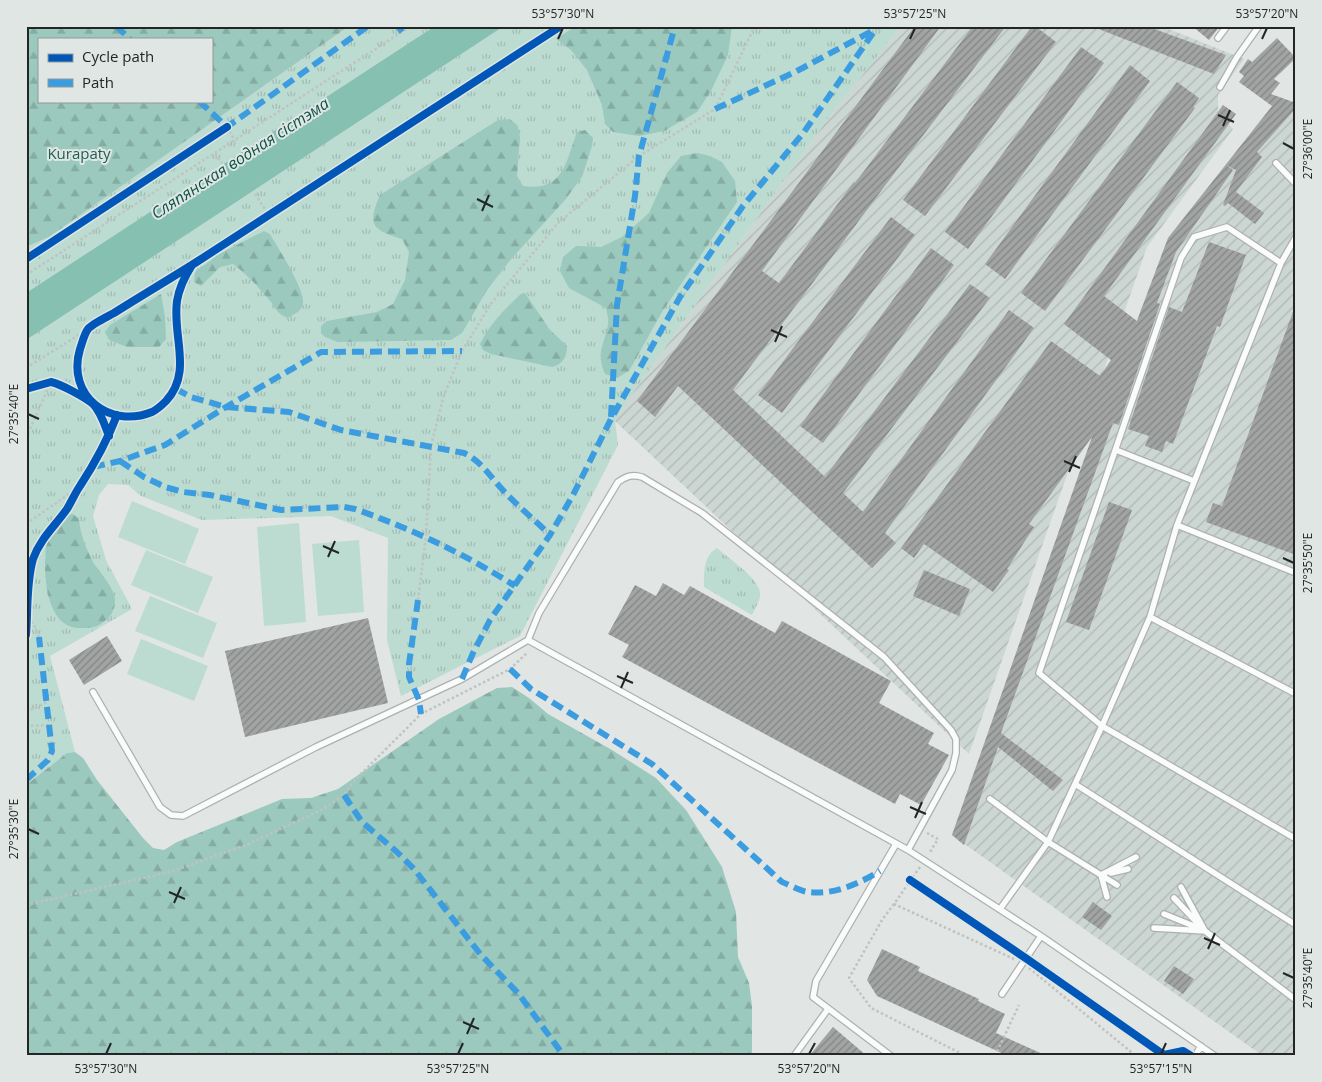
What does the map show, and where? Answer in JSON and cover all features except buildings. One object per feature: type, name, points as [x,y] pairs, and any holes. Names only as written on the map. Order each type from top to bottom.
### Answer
[{"type":"lane","points":[[1218,38],[1227,26]]},
{"type":"lane","points":[[1220,87],[1237,57],[1258,27]]},
{"type":"lane","points":[[1276,163],[1296,184]]},
{"type":"lane","points":[[1281,263],[1227,227],[1194,237],[1181,258],[1039,673],[1102,726],[1296,839]]},
{"type":"lane","points":[[1000,909],[1048,842],[1102,726],[1150,617],[1177,525],[1194,481],[1281,263],[1296,237]]},
{"type":"lane","points":[[1116,450],[1194,481]]},
{"type":"lane","points":[[93,692],[160,807],[171,815],[183,816],[316,748],[462,679],[528,640],[539,613],[618,482],[626,476],[635,475],[642,477],[702,513],[884,657],[951,730],[956,739],[956,753],[952,770],[908,850]]},
{"type":"lane","points":[[1177,525],[1296,573]]},
{"type":"lane","points":[[1150,617],[1296,694]]},
{"type":"lane","points":[[528,640],[908,850],[1042,936],[1215,1056]]},
{"type":"lane","points":[[1075,784],[1296,925]]},
{"type":"lane","points":[[990,799],[1048,842],[1117,885]]},
{"type":"lane","points":[[891,1056],[814,998],[816,981],[896,844]]},
{"type":"lane","points":[[1101,875],[1136,857]]},
{"type":"lane","points":[[1101,875],[1128,869]]},
{"type":"lane","points":[[1101,875],[1107,897]]},
{"type":"lane","points":[[1181,886],[1205,931]]},
{"type":"lane","points":[[1174,898],[1205,931],[1296,1000]]},
{"type":"lane","points":[[1164,914],[1205,931]]},
{"type":"lane","points":[[1154,928],[1205,931]]},
{"type":"lane","points":[[1002,994],[1042,936]]},
{"type":"lane","points":[[794,1056],[828,1008]]},
{"type":"lane","points":[[1195,1056],[1201,1046]]},
{"type":"path","points":[[402,32],[411,26]]},
{"type":"path","points":[[26,275],[216,154],[411,26]]},
{"type":"path","points":[[418,600],[426,537],[431,446],[443,398],[462,350],[490,305],[558,223],[639,156],[715,109],[755,26]]},
{"type":"path","points":[[219,133],[227,127],[235,141]]},
{"type":"path","points":[[216,154],[222,163]]},
{"type":"path","points":[[255,194],[269,215]]},
{"type":"path","points":[[262,220],[278,209]]},
{"type":"path","points":[[26,368],[96,324]]},
{"type":"path","points":[[79,345],[88,329]]},
{"type":"path","points":[[26,438],[50,383],[56,375]]},
{"type":"path","points":[[71,502],[81,484]]},
{"type":"path","points":[[26,524],[81,484]]},
{"type":"path","points":[[27,612],[27,628]]},
{"type":"path","points":[[27,612],[39,637]]},
{"type":"path","points":[[26,905],[170,872],[246,845],[323,809],[344,795],[355,780],[421,714],[510,669],[536,644]]},
{"type":"path","points":[[26,712],[47,702]]},
{"type":"path","points":[[26,726],[51,725]]},
{"type":"path","points":[[920,830],[938,839],[925,861],[882,920],[849,978],[872,1008],[966,1056]]},
{"type":"path","points":[[910,880],[918,886]]},
{"type":"path","points":[[894,904],[1025,961],[1059,982]]},
{"type":"path","points":[[1011,948],[1136,1056]]},
{"type":"path","points":[[995,1056],[1019,1005]]},
{"type":"shaded area","points":[[901,26],[1161,26],[1244,59],[1218,95],[1218,112],[1233,129],[1147,247],[969,754],[615,421],[629,398],[829,117]]},
{"type":"shaded area","points":[[1296,103],[1296,1056],[1263,1056],[952,835],[1081,468],[1168,238],[1269,110],[1281,113]]},
{"type":"green space","name":"Kurapaty","points":[[26,26],[349,26],[49,237],[26,247]]},
{"type":"green space","points":[[349,26],[435,26],[26,293],[26,247],[49,237]]},
{"type":"green space","points":[[504,26],[901,26],[829,117],[629,398],[615,421],[618,445],[520,636],[401,696],[387,640],[388,538],[331,516],[202,520],[141,496],[128,485],[108,484],[99,495],[93,516],[106,560],[132,609],[50,656],[75,752],[67,753],[26,785],[26,340]]},
{"type":"green space","points":[[576,26],[732,26],[728,55],[711,91],[697,112],[664,131],[639,136],[613,132],[605,124],[602,105],[587,70],[571,50],[556,39]]},
{"type":"green space","points":[[510,119],[518,126],[520,138],[517,176],[523,186],[537,187],[555,179],[566,163],[577,132],[585,130],[593,138],[592,146],[582,177],[565,200],[512,258],[487,290],[462,333],[451,340],[338,342],[325,337],[321,333],[321,326],[327,321],[377,312],[393,304],[405,280],[409,252],[402,239],[384,233],[378,229],[373,220],[380,195],[498,120]]},
{"type":"green space","points":[[697,153],[710,156],[722,162],[735,181],[737,202],[662,312],[629,371],[617,378],[605,374],[601,354],[608,322],[606,308],[569,288],[560,271],[563,257],[576,246],[601,247],[622,237],[649,213],[667,173],[681,156]]},
{"type":"green space","points":[[264,231],[270,234],[279,249],[295,278],[302,296],[302,308],[288,318],[279,313],[253,282],[233,264],[220,267],[201,286],[194,282],[195,272],[221,253]]},
{"type":"green space","points":[[525,293],[550,330],[567,346],[564,360],[556,366],[552,367],[491,354],[483,350],[480,344],[498,318],[521,294]]},
{"type":"green space","points":[[161,294],[166,339],[159,347],[127,347],[109,340],[105,332],[110,325]]},
{"type":"green space","points":[[132,501],[199,529],[185,564],[118,537]]},
{"type":"green space","points":[[73,514],[79,519],[84,541],[93,562],[113,591],[115,601],[112,614],[105,621],[92,627],[70,626],[62,621],[51,604],[46,582],[45,562],[47,543],[65,515]]},
{"type":"green space","points":[[299,523],[306,622],[264,626],[257,527]]},
{"type":"green space","points":[[359,540],[364,612],[318,616],[312,544]]},
{"type":"green space","points":[[717,548],[743,569],[759,587],[760,598],[752,615],[704,587],[704,571],[707,560],[712,551]]},
{"type":"green space","points":[[146,550],[213,577],[198,613],[131,585]]},
{"type":"green space","points":[[150,596],[217,623],[203,658],[135,631]]},
{"type":"green space","points":[[141,639],[208,666],[194,701],[127,674]]},
{"type":"green space","points":[[512,687],[548,714],[612,750],[656,778],[686,810],[722,867],[736,912],[738,957],[749,983],[752,1006],[752,1056],[26,1056],[26,785],[67,753],[75,752],[83,758],[97,780],[143,838],[153,848],[164,850],[177,842],[282,799],[311,798],[338,789],[439,719],[497,688]]},
{"type":"water","name":"Сляпянская водная сістэма","points":[[435,26],[504,26],[26,340],[26,293]]},
{"type":"marked path","points":[[116,26],[129,38]]},
{"type":"marked path","points":[[200,102],[227,127],[368,26]]},
{"type":"marked path","points":[[398,26],[402,32]]},
{"type":"marked path","points":[[611,417],[617,305],[635,196],[639,156],[675,26]]},
{"type":"marked path","points":[[462,679],[490,620],[550,535],[573,495],[611,419],[680,297],[743,206],[804,132],[878,26]]},
{"type":"marked path","points":[[715,109],[795,72],[872,31]]},
{"type":"marked path","points":[[93,467],[120,461],[165,445],[321,352],[462,351]]},
{"type":"marked path","points":[[176,389],[191,397],[226,407],[289,412],[341,430],[464,453],[480,464],[507,494],[550,535]]},
{"type":"marked path","points":[[120,461],[144,477],[165,487],[183,492],[210,495],[281,510],[344,507],[355,509],[438,543],[477,563],[515,586]]},
{"type":"marked path","points":[[418,600],[409,664],[409,677],[419,700],[421,714]]},
{"type":"marked path","points":[[26,780],[48,760],[52,751],[39,637]]},
{"type":"marked path","points":[[510,669],[531,689],[652,764],[782,882],[805,891],[828,892],[846,888],[880,871]]},
{"type":"marked path","points":[[344,795],[362,822],[414,869],[481,955],[518,993],[564,1056]]},
{"type":"cycle path","points":[[192,265],[179,291],[177,301],[176,314],[180,366],[174,390],[166,401],[152,412],[136,416],[121,416],[107,412],[95,404],[86,394],[79,381],[77,366],[80,349],[85,334],[90,327],[195,263],[561,26]]},
{"type":"cycle path","points":[[26,259],[227,127]]},
{"type":"cycle path","points":[[26,389],[51,382],[61,385],[90,401],[96,407],[109,436]]},
{"type":"cycle path","points":[[26,635],[28,587],[33,559],[40,545],[67,509],[91,469],[117,415]]},
{"type":"cycle path","points":[[910,880],[1164,1055],[1183,1051],[1191,1056]]}]
